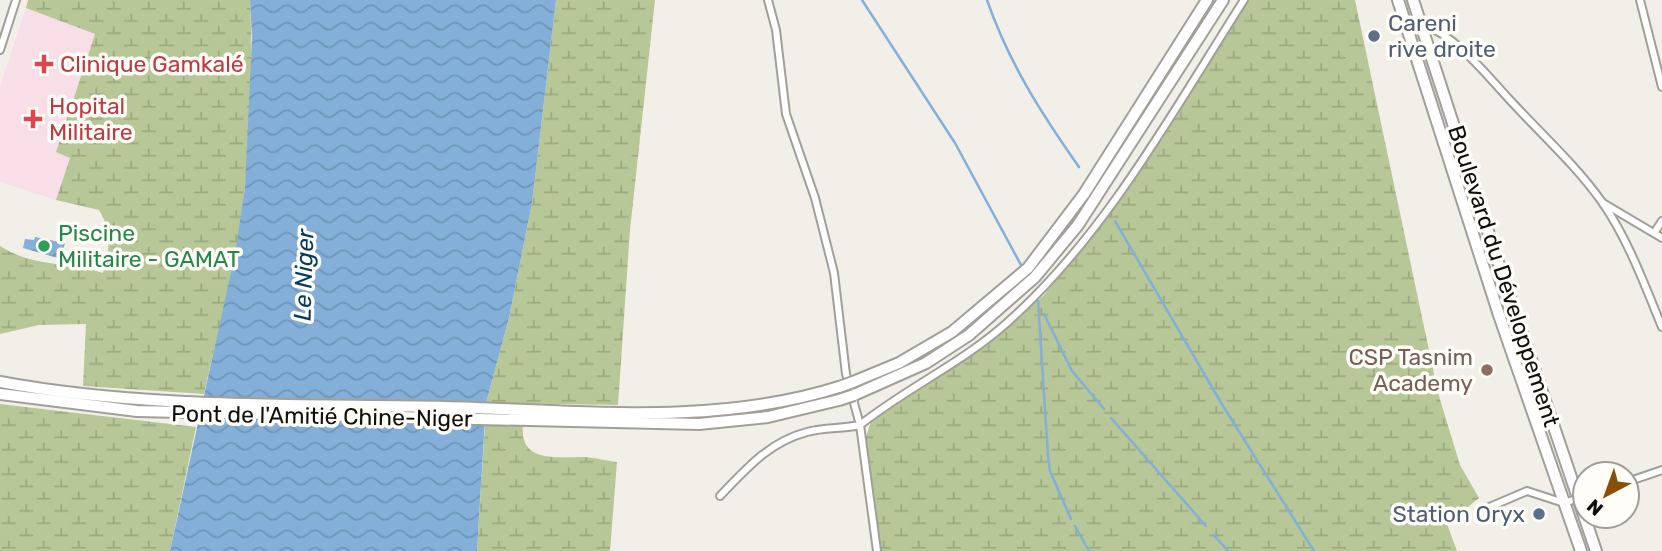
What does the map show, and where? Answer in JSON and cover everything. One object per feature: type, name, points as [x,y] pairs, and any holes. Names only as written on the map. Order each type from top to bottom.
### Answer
[{"type":"highway","name":"Pont de l'Amitié Chine-Niger","points":[[0,382],[48,391],[136,399],[644,411],[746,408],[839,387],[899,363],[952,332],[1028,268],[1084,194],[1208,0]]},
{"type":"highway","name":"Pont de l'Amitié Chine-Niger","points":[[0,394],[138,411],[644,423],[718,423],[768,417],[854,395],[926,363],[969,335],[1024,288],[1059,252],[1223,0]]},
{"type":"highway","name":"Boulevard du Développement","points":[[1398,0],[1499,315],[1580,551]]},
{"type":"highway","name":"Boulevard du Développement","points":[[1413,0],[1571,465]]},
{"type":"highway","points":[[1423,75],[1437,71]]},
{"type":"highway","points":[[1436,117],[1450,113]]},
{"type":"highway","name":"Boulevard du Développement","points":[[1591,530],[1596,551]]},
{"type":"street","points":[[0,50],[16,0]]},
{"type":"street","points":[[768,0],[776,30],[783,103],[830,252],[846,374],[860,425],[877,551]]},
{"type":"street","points":[[720,496],[764,452],[782,441],[810,431],[839,430],[860,425],[988,339],[1068,262],[1102,218],[1244,0]]},
{"type":"street","points":[[1640,0],[1662,87]]},
{"type":"street","points":[[1420,23],[1443,34],[1483,71],[1556,147],[1603,203],[1642,279],[1662,327]]},
{"type":"street","points":[[1603,203],[1662,238]]},
{"type":"street","points":[[1654,233],[1662,221]]},
{"type":"street","points":[[1641,477],[1662,470]]},
{"type":"street","points":[[1487,508],[1527,491],[1564,503],[1571,501]]},
{"type":"shaded area","name":"Hopital Militaire","points":[[26,8],[95,34],[56,152],[70,157],[56,200],[0,182],[0,86]]},
{"type":"green space","points":[[28,0],[250,0],[251,94],[242,214],[204,394],[83,386],[86,324],[39,325],[0,334],[0,246],[26,258],[103,273],[108,248],[108,233],[99,210],[56,200],[70,158],[56,152],[95,34],[26,8]]},
{"type":"green space","points":[[556,0],[655,0],[630,230],[618,405],[486,403],[509,318],[532,203]]},
{"type":"green space","points":[[1246,0],[1355,0],[1438,393],[1460,465],[1479,498],[1447,524],[1457,551],[880,551],[866,437],[871,421],[991,340],[1044,295],[1121,197]]},
{"type":"green space","points":[[0,404],[196,427],[170,551],[0,551]]},
{"type":"green space","points":[[485,425],[523,426],[523,438],[527,446],[542,455],[587,457],[617,462],[610,551],[477,551]]},
{"type":"water","name":"Le Niger","points":[[250,0],[556,0],[532,203],[509,318],[486,403],[477,551],[170,551],[235,254],[245,188],[252,38]]},
{"type":"water","name":"Piscine Militaire - GAMAT","points":[[35,237],[65,243],[61,259],[23,248],[25,239],[34,240]]},
{"type":"waterway","points":[[862,0],[955,143],[1021,265]]},
{"type":"waterway","points":[[987,0],[1005,45],[1027,87],[1079,167]]},
{"type":"waterway","points":[[1115,221],[1223,406],[1314,551]]},
{"type":"waterway","points":[[1038,301],[1050,471],[1071,519]]},
{"type":"waterway","points":[[1044,314],[1072,371],[1104,409]]},
{"type":"waterway","points":[[1111,418],[1206,526]]},
{"type":"waterway","points":[[1075,526],[1089,551]]},
{"type":"waterway","points":[[1214,535],[1228,551]]},
{"type":"place","name":"Careni rive droite","points":[[1374,36]]},
{"type":"place","name":"Clinique Gamkalé","points":[[44,64]]},
{"type":"place","name":"Hopital Militaire","points":[[33,119]]},
{"type":"place","name":"Piscine Militaire - GAMAT","points":[[44,246]]},
{"type":"place","name":"CSP Tasnim Academy","points":[[1487,370]]},
{"type":"place","name":"Station Oryx","points":[[1539,514]]}]
